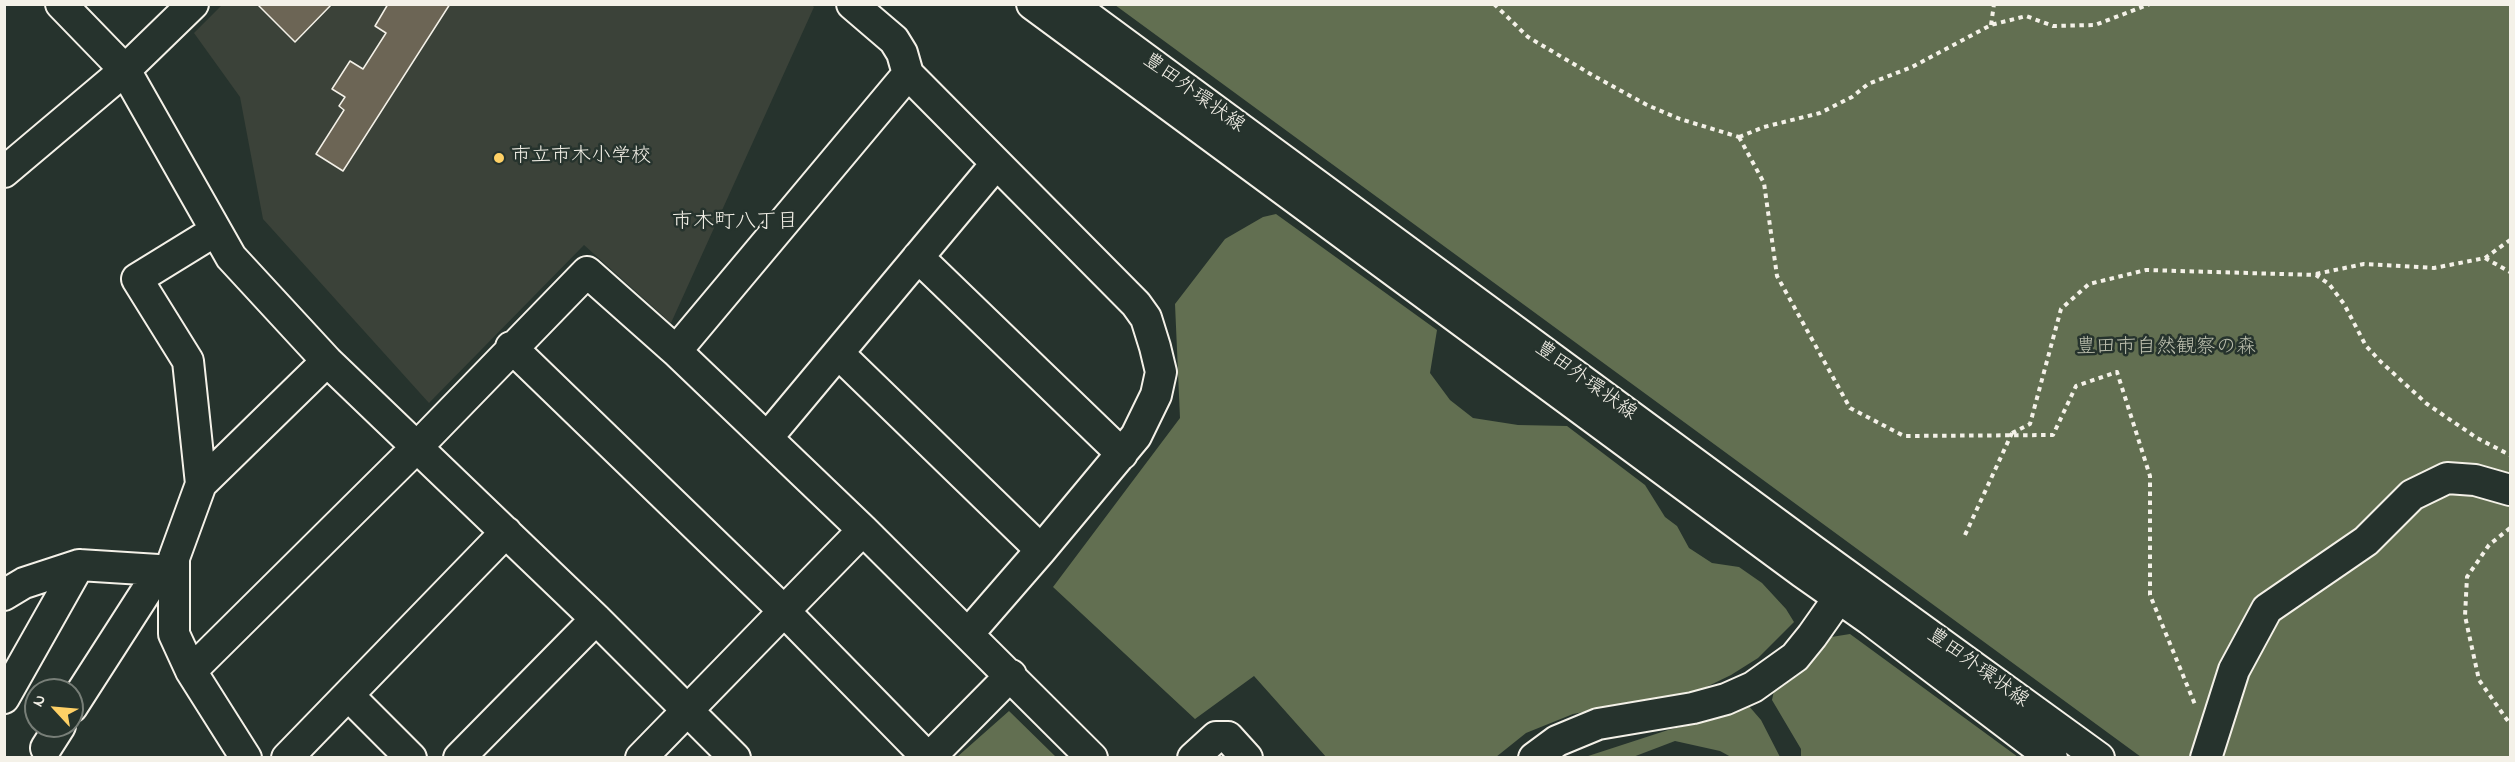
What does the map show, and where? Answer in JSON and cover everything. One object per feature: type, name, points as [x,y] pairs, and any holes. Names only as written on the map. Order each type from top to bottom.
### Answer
[{"type":"street","points":[[61,4],[125,70],[231,257],[327,361],[506,531],[735,758]]},
{"type":"street","points":[[4,172],[125,70],[193,4]]},
{"type":"street","points":[[852,4],[894,40],[902,53],[908,74],[1136,304],[1146,318],[1161,372],[1149,414],[1122,454],[968,634]]},
{"type":"street","name":"豊田外環状線","points":[[1032,4],[1845,589],[2099,758]]},
{"type":"street","name":"豊田外環状線","points":[[1071,4],[1845,589],[1869,619],[2052,758]]},
{"type":"street","points":[[676,351],[908,74]]},
{"type":"street","points":[[767,438],[996,164]]},
{"type":"street","points":[[201,484],[188,361],[137,279],[215,231]]},
{"type":"street","points":[[918,257],[1122,454]]},
{"type":"street","points":[[191,670],[417,447],[511,347],[587,272],[676,351],[863,530],[1092,758]]},
{"type":"street","points":[[511,347],[785,612],[928,758],[1011,675]]},
{"type":"street","points":[[839,354],[1041,550]]},
{"type":"street","points":[[84,690],[167,571],[201,484],[327,361]]},
{"type":"street","points":[[2208,753],[2234,670],[2267,609],[2366,541],[2412,495],[2447,478],[2475,480],[2511,490]]},
{"type":"street","points":[[641,758],[863,530]]},
{"type":"street","points":[[287,758],[506,531]]},
{"type":"street","points":[[4,595],[24,583],[80,565],[167,571]]},
{"type":"street","points":[[4,698],[80,565]]},
{"type":"street","points":[[167,571],[174,634],[191,670],[246,758]]},
{"type":"street","points":[[1534,758],[1557,741],[1598,724],[1693,708],[1726,699],[1753,687],[1795,657],[1845,589]]},
{"type":"street","points":[[459,758],[596,619]]},
{"type":"street","points":[[348,695],[411,758]]},
{"type":"street","points":[[1192,758],[1216,737],[1228,737],[1247,758]]},
{"type":"path","points":[[1494,4],[1528,37],[1647,105],[1740,137],[1820,113],[1852,96],[1868,84],[1912,67],[1990,25],[2026,16],[2053,26],[2095,25],[2150,4]]},
{"type":"path","points":[[1990,25],[1994,4]]},
{"type":"path","points":[[1740,137],[1764,183],[1777,276],[1851,408],[1904,436],[2012,433],[2053,435],[2076,386],[2117,372],[2150,476],[2150,595],[2200,717],[2208,753]]},
{"type":"path","points":[[1965,535],[2012,433],[2030,424],[2061,309],[2090,284],[2146,270],[2316,275],[2364,264],[2434,268],[2485,258],[2511,240]]},
{"type":"path","points":[[2485,258],[2511,272]]},
{"type":"path","points":[[2316,275],[2330,284],[2344,304],[2366,346],[2381,362],[2427,404],[2476,438],[2511,455]]},
{"type":"path","points":[[2511,528],[2489,545],[2467,577],[2465,616],[2480,680],[2511,724]]},
{"type":"shaded area","name":"市立市木小学校","points":[[223,4],[811,4],[814,7],[671,323],[584,245],[429,403],[263,219],[240,97],[194,33]]},
{"type":"green space","name":"豊田市自然観察の森","points":[[1115,5],[2510,5],[2510,757],[2141,757]]},
{"type":"green space","points":[[1276,214],[1437,330],[1430,373],[1450,400],[1473,418],[1518,425],[1567,426],[1645,485],[1665,517],[1677,526],[1689,548],[1712,563],[1739,567],[1762,583],[1786,609],[1794,622],[1758,658],[1731,675],[1698,691],[1573,714],[1526,733],[1496,757],[1327,758],[1254,676],[1195,719],[1053,587],[1180,418],[1175,304],[1225,239],[1263,217]]},
{"type":"green space","points":[[1850,634],[2018,757],[1801,757],[1801,749],[1772,700],[1775,686],[1819,639]]},
{"type":"green space","points":[[1748,705],[1761,720],[1780,757],[1731,757],[1720,751],[1675,741],[1633,757],[1582,758],[1668,730],[1719,718]]},
{"type":"green space","points":[[1009,711],[1056,757],[957,757]]},
{"type":"building","points":[[257,4],[332,4],[295,42]]},
{"type":"building","points":[[388,4],[450,4],[343,171],[316,154],[344,110],[339,106],[345,97],[332,89],[350,61],[363,69],[386,33],[375,26]]},
{"type":"place","name":"市立市木小学校","points":[[499,158]]},
{"type":"district","name":"市木町八丁目","points":[[735,224]]}]
